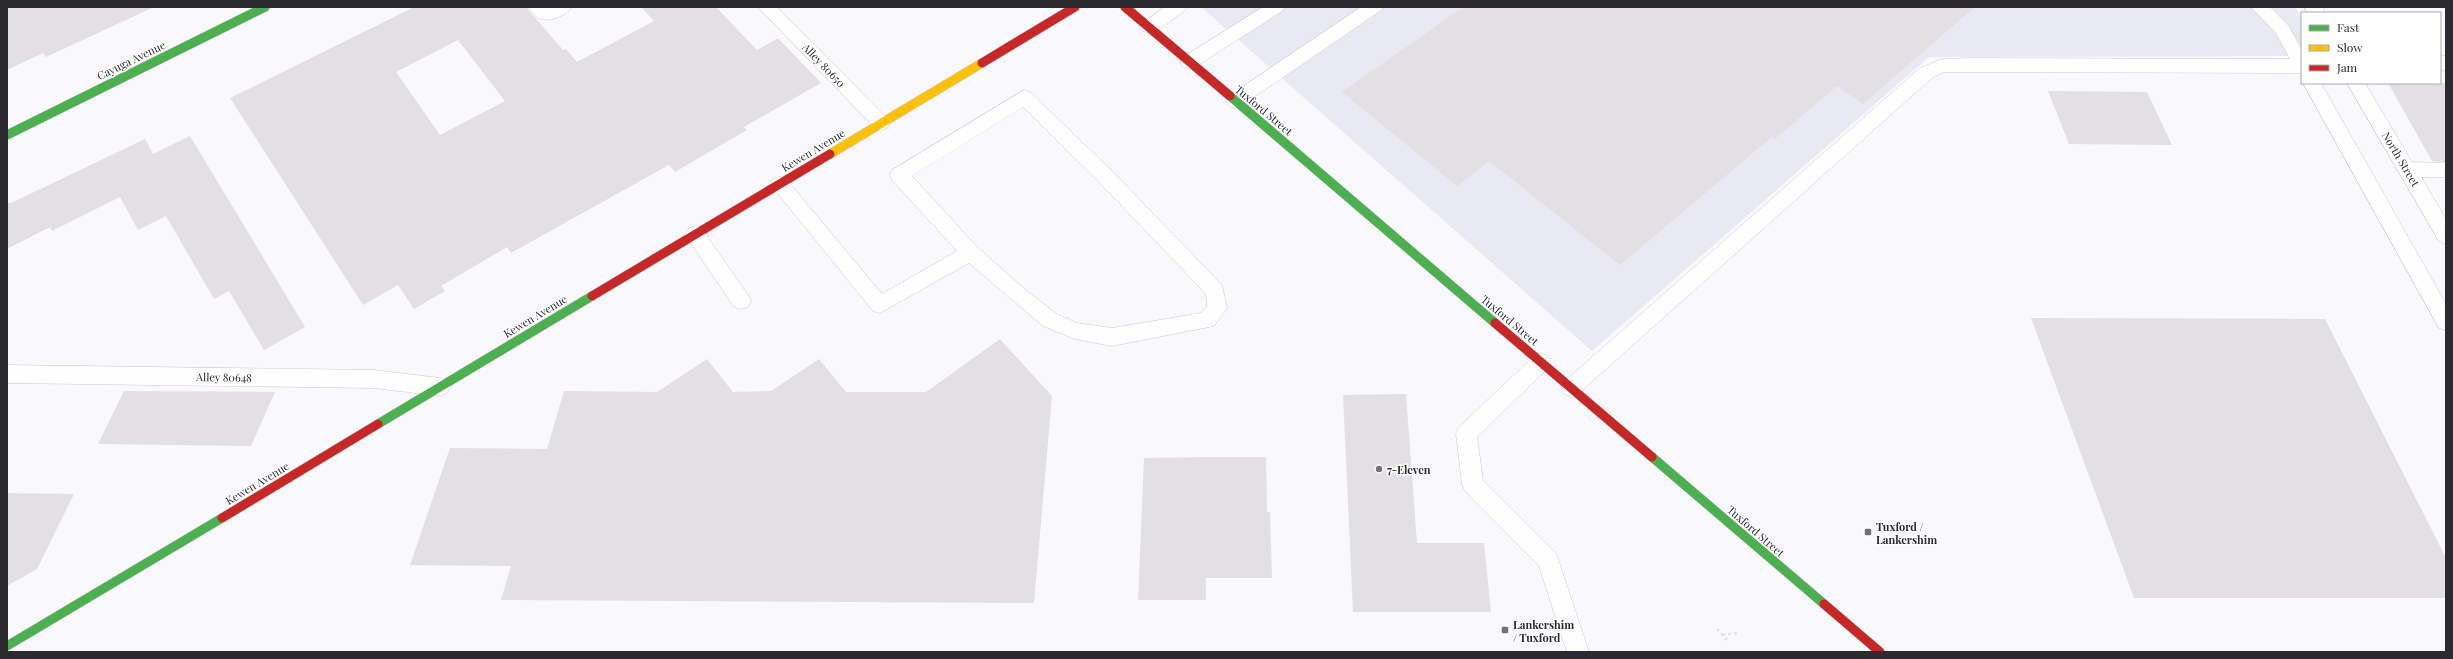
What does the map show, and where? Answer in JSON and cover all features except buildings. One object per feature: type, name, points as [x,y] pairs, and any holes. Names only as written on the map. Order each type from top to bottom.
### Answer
[{"type":"street","name":"Cayuga Avenue","points":[[7,135],[265,7]]},
{"type":"street","name":"Kewen Avenue","points":[[7,646],[1075,7]]},
{"type":"street","name":"Tuxford Street","points":[[1125,7],[1880,652]]},
{"type":"lane","points":[[538,7],[543,13],[554,12],[563,7]]},
{"type":"lane","name":"Alley 80650","points":[[767,7],[881,123]]},
{"type":"lane","points":[[1148,27],[1178,7]]},
{"type":"lane","points":[[1189,62],[1276,7]]},
{"type":"lane","points":[[1235,101],[1374,7]]},
{"type":"lane","points":[[2260,7],[2282,29],[2301,64]]},
{"type":"lane","points":[[1571,388],[1926,73],[1942,66],[1972,65],[2301,66]]},
{"type":"lane","points":[[2313,84],[2446,322]]},
{"type":"lane","name":"North Street","points":[[2357,84],[2446,236]]},
{"type":"lane","points":[[1024,98],[1105,176],[1216,291],[1217,308],[1207,320],[1112,337],[1075,331],[1050,320],[970,253],[899,175],[1024,98]]},
{"type":"lane","points":[[2407,169],[2446,170]]},
{"type":"lane","points":[[779,184],[880,305],[970,253]]},
{"type":"lane","points":[[696,234],[741,301]]},
{"type":"lane","points":[[1541,362],[1466,434],[1473,484],[1548,560],[1578,652]]},
{"type":"lane","name":"Alley 80648","points":[[7,374],[374,380],[440,387]]},
{"type":"path","points":[[1717,629],[1728,642]]},
{"type":"path","points":[[1722,635],[1738,633]]},
{"type":"shaded area","points":[[1201,7],[2295,7],[2301,17],[2301,56],[1929,57],[1592,351]]},
{"type":"traffic: fast","points":[[7,135],[265,7]]},
{"type":"traffic: fast","points":[[1230,96],[1495,323]]},
{"type":"traffic: fast","points":[[378,424],[592,296]]},
{"type":"traffic: fast","points":[[1652,457],[1824,604]]},
{"type":"traffic: fast","points":[[7,646],[222,518]]},
{"type":"traffic: slow","points":[[830,154],[982,63]]},
{"type":"traffic: jam","points":[[982,63],[1075,7]]},
{"type":"traffic: jam","points":[[1125,7],[1230,96]]},
{"type":"traffic: jam","points":[[592,296],[830,154]]},
{"type":"traffic: jam","points":[[1495,323],[1652,457]]},
{"type":"traffic: jam","points":[[222,518],[378,424]]},
{"type":"traffic: jam","points":[[1824,604],[1880,652]]},
{"type":"place","name":"7-Eleven","points":[[1379,469]]},
{"type":"place","name":"Tuxford / Lankershim","points":[[1868,532]]},
{"type":"place","name":"Lankershim / Tuxford","points":[[1505,630]]}]
